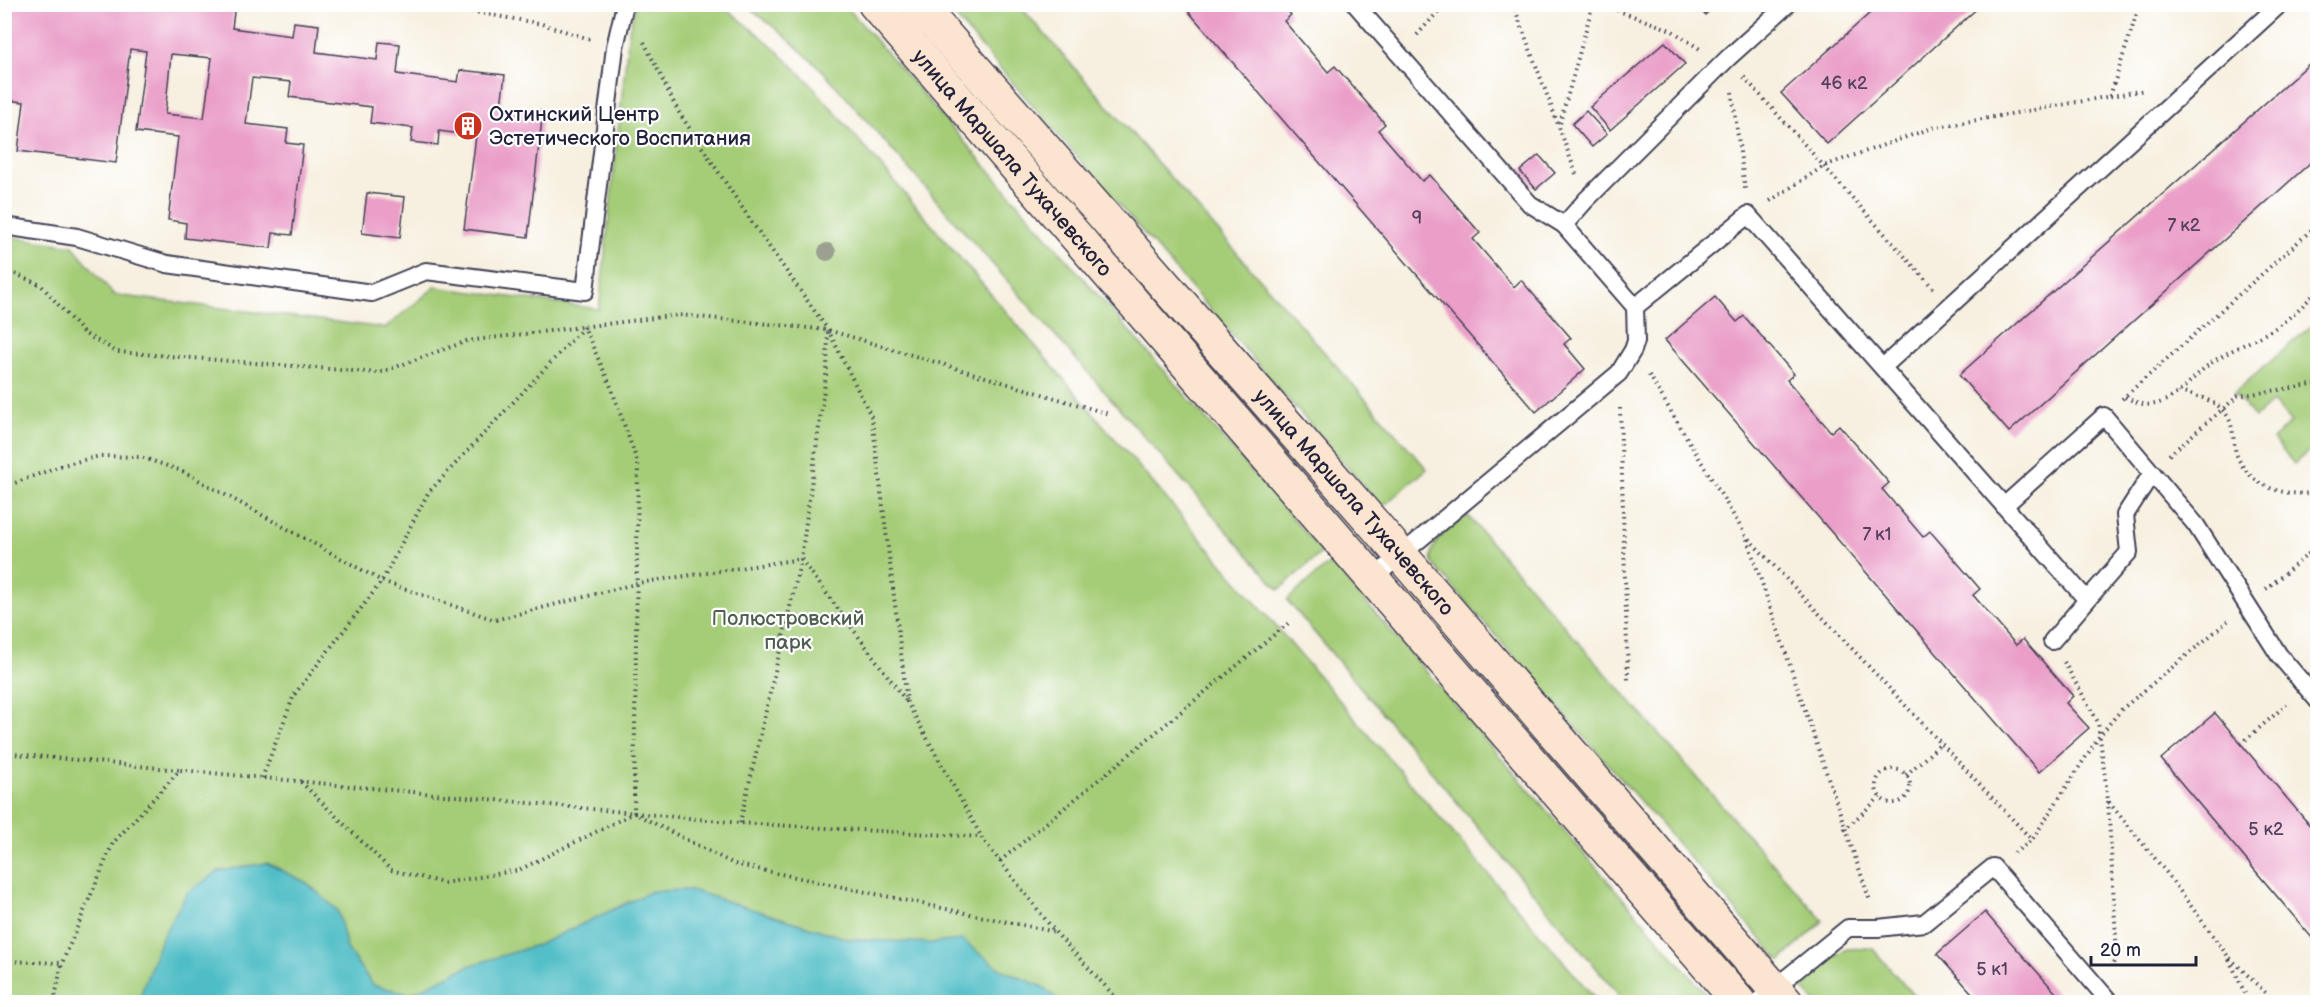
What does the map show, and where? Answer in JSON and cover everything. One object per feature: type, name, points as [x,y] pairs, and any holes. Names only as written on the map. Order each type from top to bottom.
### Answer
[{"type":"street","name":"улица Маршала Тухачевского","points":[[875,4],[1739,1002]]},
{"type":"street","name":"улица Маршала Тухачевского","points":[[918,4],[1400,555],[1772,997]]},
{"type":"lane","points":[[1355,4],[1530,204],[1564,225],[1635,307],[1636,341],[1619,373],[1372,579]]},
{"type":"lane","points":[[1564,225],[1586,200],[1726,61],[1788,4]]},
{"type":"lane","points":[[1883,367],[2280,4]]},
{"type":"lane","points":[[4,226],[77,237],[167,264],[372,292],[426,271],[585,291],[615,47],[625,5]]},
{"type":"lane","points":[[1635,307],[1748,215],[2087,600]]},
{"type":"lane","points":[[2004,506],[2104,416],[2196,525],[2279,655],[2312,694]]},
{"type":"lane","points":[[2052,641],[2129,552],[2126,515],[2152,473]]},
{"type":"lane","points":[[1772,997],[1848,928],[1878,928],[1924,923],[1994,867],[2106,997]]},
{"type":"path","points":[[430,4],[542,24],[615,47]]},
{"type":"path","points":[[1399,55],[1445,4]]},
{"type":"path","points":[[1513,4],[1586,200]]},
{"type":"path","points":[[1559,127],[1593,4]]},
{"type":"path","points":[[1600,4],[1671,30],[1726,61],[1950,307]]},
{"type":"path","points":[[2110,96],[2140,4]]},
{"type":"path","points":[[625,5],[678,111],[751,221],[828,330],[872,418],[907,702]]},
{"type":"path","points":[[1726,61],[1748,215],[1824,166],[1932,128],[2196,81]]},
{"type":"path","points":[[2104,416],[2318,224]]},
{"type":"path","points":[[4,269],[41,285],[83,333],[118,352],[379,373],[466,341],[679,315],[828,330],[1109,414]]},
{"type":"path","points":[[2125,397],[2139,404],[2152,405],[2166,401],[2207,366],[2240,345],[2273,329],[2301,308],[2318,290]]},
{"type":"path","points":[[262,778],[294,694],[382,580],[428,493],[584,327]]},
{"type":"path","points":[[584,327],[611,387],[638,464],[634,813]]},
{"type":"path","points":[[740,823],[801,559],[827,368],[828,330]]},
{"type":"path","points":[[1633,350],[1746,536],[2032,840]]},
{"type":"path","points":[[1619,373],[1628,680]]},
{"type":"path","points":[[2152,473],[2158,464],[2238,396],[2318,384]]},
{"type":"path","points":[[2178,391],[2212,401],[2228,416],[2236,452],[2243,468],[2258,483],[2276,491],[2300,495],[2318,492]]},
{"type":"path","points":[[4,487],[63,465],[100,456],[141,457],[182,471],[382,580],[495,620],[638,583],[801,559]]},
{"type":"path","points":[[1746,536],[1878,928]]},
{"type":"path","points":[[1994,867],[2032,840],[2100,735],[2122,709],[2318,546]]},
{"type":"path","points":[[801,559],[907,702],[981,837],[1056,933],[1119,1002]]},
{"type":"path","points":[[1000,861],[1291,621]]},
{"type":"path","points":[[2052,641],[2098,722],[2100,735],[2108,801],[2118,954],[2106,997]]},
{"type":"path","points":[[2241,744],[2312,694]]},
{"type":"path","points":[[1906,775],[1942,743]]},
{"type":"path","points":[[4,753],[740,823],[981,837]]},
{"type":"path","points":[[54,1002],[62,963],[113,843],[180,770]]},
{"type":"path","points":[[1899,770],[1906,775],[1910,783],[1909,792],[1904,799],[1896,803],[1887,802],[1880,797],[1876,789],[1877,780],[1882,773],[1899,770]]},
{"type":"path","points":[[300,781],[391,870],[444,884],[519,870],[634,813]]},
{"type":"path","points":[[1844,830],[1880,797]]},
{"type":"path","points":[[2108,801],[2166,872],[2227,955],[2275,1002]]},
{"type":"path","points":[[634,813],[734,864],[1056,933]]},
{"type":"path","points":[[2306,822],[2318,813]]},
{"type":"path","points":[[2227,955],[2248,1002]]},
{"type":"path","points":[[4,961],[62,963]]},
{"type":"green space","name":"Полюстровский парк","points":[[636,4],[722,5],[769,43],[809,82],[1598,1002],[5,1002],[5,236],[73,246],[114,295],[385,328],[435,287],[599,309],[629,30]]},
{"type":"green space","points":[[745,5],[845,5],[1322,552],[1279,590],[822,70],[779,31]]},
{"type":"green space","points":[[945,5],[1019,5],[1427,469],[1382,507]]},
{"type":"green space","points":[[2317,321],[2317,444],[2294,464],[2273,439],[2291,422],[2273,401],[2255,417],[2234,393]]},
{"type":"green space","points":[[1467,515],[1823,921],[1780,961],[1432,563],[1431,555],[1437,542]]},
{"type":"green space","points":[[1331,562],[1713,1002],[1625,1002],[1287,600]]},
{"type":"green space","points":[[1872,948],[1919,1002],[1815,1002],[1798,983],[1825,961],[1847,949]]},
{"type":"water","points":[[267,863],[307,883],[338,911],[347,949],[373,985],[410,994],[469,966],[540,944],[652,891],[691,890],[848,939],[932,943],[962,940],[1002,970],[1043,987],[1060,1002],[138,1002],[161,939],[187,893],[219,871]]},
{"type":"building","name":"Охтинский Центр Эстетического Воспитания","points":[[4,4],[168,4],[212,10],[213,5],[235,5],[232,28],[292,36],[294,22],[319,25],[316,52],[377,60],[379,42],[400,44],[397,74],[458,82],[460,70],[505,75],[501,106],[543,111],[528,237],[464,229],[476,136],[439,131],[438,145],[411,142],[413,128],[370,123],[372,107],[289,97],[291,82],[252,78],[246,124],[288,129],[286,143],[303,145],[292,235],[273,233],[271,248],[185,238],[186,223],[168,220],[178,137],[136,132],[146,51],[130,49],[116,163],[18,151],[24,102],[4,100]],"holes":[[[171,54],[212,58],[204,118],[165,114]]]},
{"type":"building","points":[[1182,4],[1282,4],[1291,15],[1284,21],[1328,72],[1335,66],[1385,124],[1378,130],[1422,181],[1430,175],[1480,233],[1473,239],[1514,287],[1521,280],[1571,338],[1564,344],[1585,369],[1536,412]]},
{"type":"building","points":[[1695,4],[1716,4],[1705,15]]},
{"type":"building","points":[[1880,4],[1982,4],[1827,144],[1781,93]]},
{"type":"building","points":[[1665,42],[1685,64],[1610,130],[1590,107]]},
{"type":"building","points":[[2318,56],[2318,156],[2009,432],[1959,375]]},
{"type":"building","points":[[1586,111],[1607,134],[1592,147],[1572,124]]},
{"type":"building","points":[[1539,155],[1555,173],[1536,189],[1520,171]]},
{"type":"building","points":[[367,193],[405,197],[400,238],[362,233]]},
{"type":"building","points":[[1715,297],[1737,322],[1744,316],[1794,374],[1787,380],[1831,432],[1839,425],[1889,483],[1882,489],[1923,537],[1930,531],[1980,589],[1973,595],[2016,645],[2023,639],[2073,696],[2066,703],[2089,728],[2039,772],[1665,340]]},
{"type":"building","points":[[2215,713],[2318,835],[2318,945],[2161,759]]},
{"type":"building","points":[[1985,912],[2064,1002],[1980,1002],[1937,954]]},
{"type":"place","name":"Охтинский Центр Эстетического Воспитания","points":[[468,126]]}]
